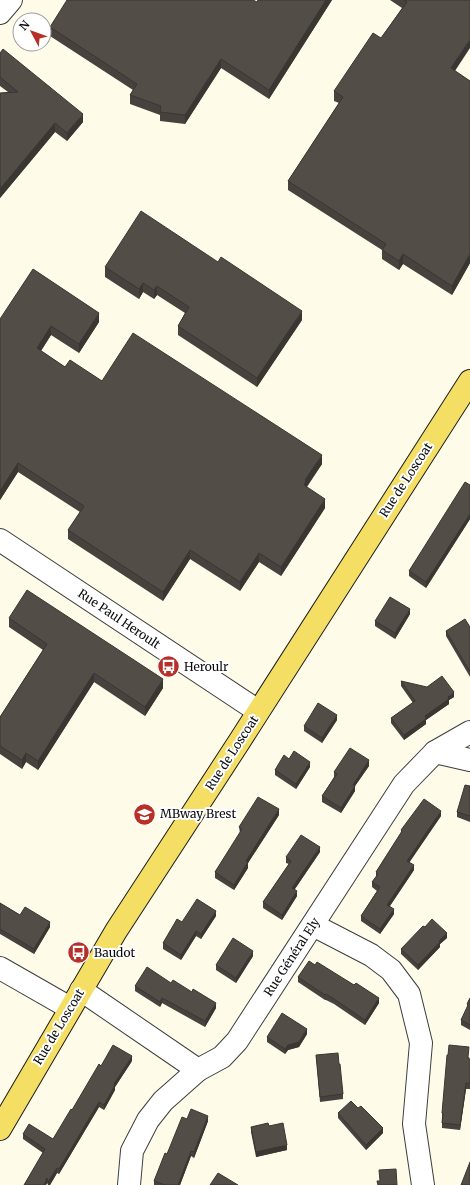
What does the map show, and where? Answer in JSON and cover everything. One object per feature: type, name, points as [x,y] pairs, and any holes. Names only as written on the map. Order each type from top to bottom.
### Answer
[{"type":"main road","name":"Rue de Loscoat","points":[[0,1129],[116,931],[159,867],[470,381]]},
{"type":"street","points":[[0,13],[11,0]]},
{"type":"street","name":"Rue Paul Heroult","points":[[0,540],[258,712]]},
{"type":"street","name":"Rue Général Ely","points":[[129,1185],[132,1151],[148,1120],[163,1101],[198,1070],[222,1057],[237,1041],[404,784],[435,752],[470,732]]},
{"type":"street","points":[[435,752],[470,760]]},
{"type":"street","points":[[313,925],[371,955],[391,970],[409,994],[421,1043],[414,1124],[423,1185]]},
{"type":"street","points":[[0,968],[76,999],[198,1070]]},
{"type":"building","points":[[67,0],[253,0],[257,2],[258,0],[326,0],[269,90],[221,59],[185,115],[160,112],[161,106],[130,95],[137,84],[52,28],[52,24]]},
{"type":"building","points":[[404,0],[470,0],[470,39],[451,68],[470,81],[470,254],[452,286],[403,254],[399,261],[382,250],[386,244],[288,181],[343,97],[334,91],[373,33],[381,38],[407,2]]},
{"type":"building","points":[[3,49],[83,114],[67,133],[55,123],[0,189],[0,93],[18,92],[0,77],[0,53]]},
{"type":"building","points":[[141,211],[218,262],[221,257],[302,311],[257,378],[178,326],[189,307],[157,286],[154,290],[143,283],[139,289],[105,267]]},
{"type":"building","points":[[33,269],[99,313],[79,344],[51,326],[37,348],[65,367],[70,360],[102,381],[133,333],[322,455],[305,480],[304,485],[325,499],[281,567],[259,553],[240,582],[190,550],[163,592],[68,530],[84,506],[18,463],[0,491],[0,319]]},
{"type":"building","points":[[465,482],[470,485],[470,514],[426,582],[409,571]]},
{"type":"building","points":[[27,590],[163,679],[145,707],[94,673],[38,761],[26,753],[22,760],[0,746],[0,717],[47,644],[9,618]]},
{"type":"building","points":[[390,597],[410,609],[395,633],[375,621]]},
{"type":"building","points":[[465,619],[470,627],[470,672],[446,631]]},
{"type":"building","points":[[442,676],[454,692],[448,697],[449,699],[425,716],[426,719],[404,735],[391,718],[415,701],[401,681],[427,687]]},
{"type":"building","points":[[318,703],[337,715],[322,738],[304,726]]},
{"type":"building","points":[[350,748],[369,760],[353,785],[355,786],[341,808],[322,796],[337,774],[334,772]]},
{"type":"building","points":[[294,751],[310,762],[296,784],[275,770],[284,755],[289,759]]},
{"type":"building","points":[[465,785],[470,786],[470,816],[457,812]]},
{"type":"building","points":[[258,797],[279,809],[246,861],[248,862],[234,885],[215,872],[242,829],[239,827]]},
{"type":"building","points":[[424,799],[441,811],[407,861],[414,865],[387,905],[394,909],[380,929],[361,916],[380,887],[372,882],[378,874],[376,872],[402,831],[401,830]]},
{"type":"building","points":[[301,835],[320,847],[292,888],[297,891],[282,915],[263,902],[291,861],[286,857]]},
{"type":"building","points":[[197,899],[216,911],[201,934],[196,931],[181,955],[163,943],[177,919],[182,922]]},
{"type":"building","points":[[0,903],[20,915],[25,907],[50,922],[34,949],[0,929]]},
{"type":"building","points":[[432,919],[447,933],[418,965],[401,949],[423,926],[425,927]]},
{"type":"building","points":[[233,938],[253,951],[236,978],[216,965]]},
{"type":"building","points":[[309,961],[315,965],[317,962],[354,985],[356,983],[379,998],[365,1020],[298,977]]},
{"type":"building","points":[[147,967],[171,983],[173,980],[192,992],[193,989],[216,1003],[205,1021],[162,998],[160,1002],[135,986]]},
{"type":"building","points":[[470,998],[470,1025],[461,1020]]},
{"type":"building","points":[[282,1013],[307,1029],[299,1042],[288,1045],[285,1049],[267,1037]]},
{"type":"building","points":[[113,1045],[132,1056],[114,1084],[115,1085],[104,1105],[99,1102],[59,1169],[57,1168],[48,1182],[47,1178],[44,1185],[24,1185],[45,1149],[23,1134],[29,1124],[53,1139],[99,1064],[101,1066]]},
{"type":"building","points":[[449,1045],[469,1047],[468,1057],[470,1060],[470,1084],[466,1083],[460,1125],[442,1123]]},
{"type":"building","points":[[338,1053],[343,1094],[320,1097],[316,1055]]},
{"type":"building","points":[[351,1101],[358,1108],[361,1106],[383,1128],[366,1145],[338,1113]]},
{"type":"building","points":[[191,1109],[208,1116],[194,1152],[191,1151],[178,1185],[165,1185],[154,1181],[182,1117],[187,1119]]},
{"type":"building","points":[[268,1123],[269,1126],[283,1123],[287,1145],[256,1152],[251,1127]]},
{"type":"building","points":[[470,1162],[470,1185],[461,1185]]},
{"type":"building","points":[[396,1169],[397,1185],[378,1185],[377,1181],[380,1181],[379,1170]]},
{"type":"building","points":[[218,1173],[238,1185],[210,1185]]},
{"type":"place","name":"Heroulr","points":[[168,667]]},
{"type":"place","name":"MBway Brest","points":[[144,814]]},
{"type":"place","name":"Baudot","points":[[79,953]]}]
